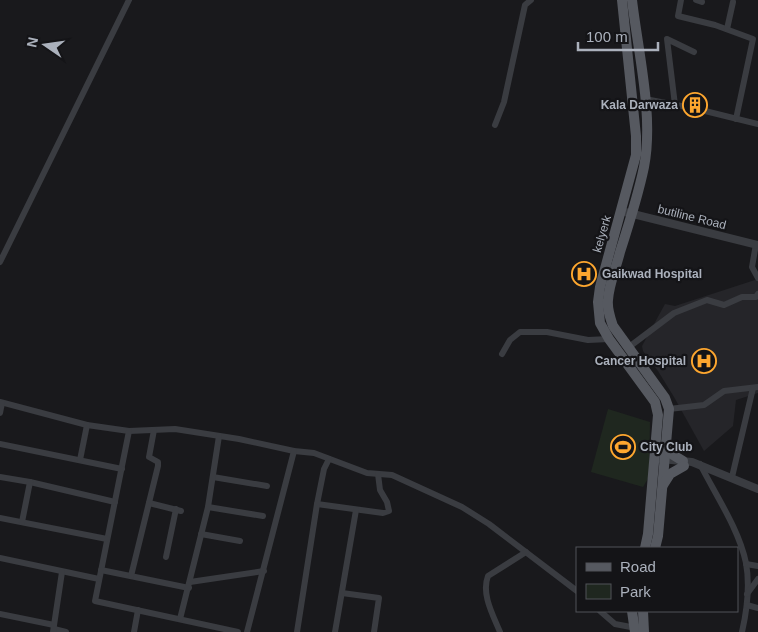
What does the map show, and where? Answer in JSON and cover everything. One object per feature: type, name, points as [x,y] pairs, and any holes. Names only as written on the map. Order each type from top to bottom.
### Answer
[{"type":"main road","name":"kelyerk","points":[[622,0],[636,136],[636,155],[599,294],[600,323],[655,402],[658,415],[659,462],[648,534],[650,547]]},
{"type":"main road","points":[[632,0],[645,99],[646,143],[644,166],[607,302],[608,313],[613,326],[665,398],[669,409],[666,446],[659,462],[662,486],[650,547]]},
{"type":"main road","points":[[662,486],[670,474],[683,464],[670,453],[666,446]]},
{"type":"main road","points":[[632,612],[640,631]]},
{"type":"main road","points":[[640,631],[643,612]]},
{"type":"street","points":[[0,262],[129,0]]},
{"type":"street","points":[[495,125],[504,102],[525,5],[531,0]]},
{"type":"street","points":[[681,0],[678,16],[727,29],[753,39],[736,119]]},
{"type":"street","points":[[727,29],[733,2]]},
{"type":"street","points":[[675,105],[667,39],[694,52]]},
{"type":"street","points":[[645,99],[758,124]]},
{"type":"street","name":"butiline Road","points":[[621,211],[757,245]]},
{"type":"street","points":[[757,245],[752,267],[758,278]]},
{"type":"street","points":[[629,347],[674,313],[707,300],[724,305],[742,297],[756,296],[758,294]]},
{"type":"street","points":[[502,354],[510,340],[520,332],[547,332],[588,340],[610,339]]},
{"type":"street","points":[[669,409],[704,405],[724,391],[756,387],[732,478]]},
{"type":"street","points":[[0,413],[1,402],[87,425],[129,431],[176,428],[294,451],[314,453],[367,473],[392,476],[462,507],[489,524],[576,590]]},
{"type":"street","points":[[80,460],[87,425]]},
{"type":"street","points":[[131,576],[158,466],[158,462],[149,457],[154,430]]},
{"type":"street","points":[[129,431],[95,601],[238,632]]},
{"type":"street","points":[[180,619],[208,507],[219,436]]},
{"type":"street","points":[[0,444],[122,469]]},
{"type":"street","points":[[247,632],[294,451]]},
{"type":"street","points":[[297,632],[317,504],[325,465],[329,459]]},
{"type":"street","points":[[659,462],[683,464],[692,462],[700,464],[758,489]]},
{"type":"street","points":[[700,464],[738,538],[746,564],[747,605],[742,632]]},
{"type":"street","points":[[317,504],[383,513],[389,511],[387,502],[380,490],[378,474]]},
{"type":"street","points":[[0,477],[115,502]]},
{"type":"street","points":[[213,477],[267,486]]},
{"type":"street","points":[[22,522],[30,482]]},
{"type":"street","points":[[149,503],[179,510],[166,557]]},
{"type":"street","points":[[208,507],[263,516]]},
{"type":"street","points":[[335,632],[356,510]]},
{"type":"street","points":[[0,518],[108,539]]},
{"type":"street","points":[[201,534],[240,541]]},
{"type":"street","points":[[500,632],[487,600],[486,583],[488,576],[526,552]]},
{"type":"street","points":[[0,558],[99,579]]},
{"type":"street","points":[[746,564],[758,566]]},
{"type":"street","points":[[101,570],[189,585],[264,571]]},
{"type":"street","points":[[54,629],[62,572]]},
{"type":"street","points":[[747,594],[758,579]]},
{"type":"street","points":[[342,593],[379,598],[374,632]]},
{"type":"street","points":[[747,605],[758,608]]},
{"type":"street","points":[[134,632],[138,610]]},
{"type":"street","points":[[601,612],[615,624],[640,631]]},
{"type":"street","points":[[0,614],[66,632]]},
{"type":"shaded area","name":"Cancer Hospital","points":[[758,279],[758,393],[736,400],[733,426],[704,451],[674,397],[643,351],[642,346],[665,304],[675,306]]},
{"type":"green space","name":"City Club","points":[[608,409],[650,422],[649,477],[643,487],[591,472]]},
{"type":"place","name":"Kala Darwaza","points":[[695,105]]},
{"type":"place","name":"Gaikwad Hospital","points":[[584,274]]},
{"type":"place","name":"Cancer Hospital","points":[[704,361]]},
{"type":"place","name":"City Club","points":[[623,447]]}]
